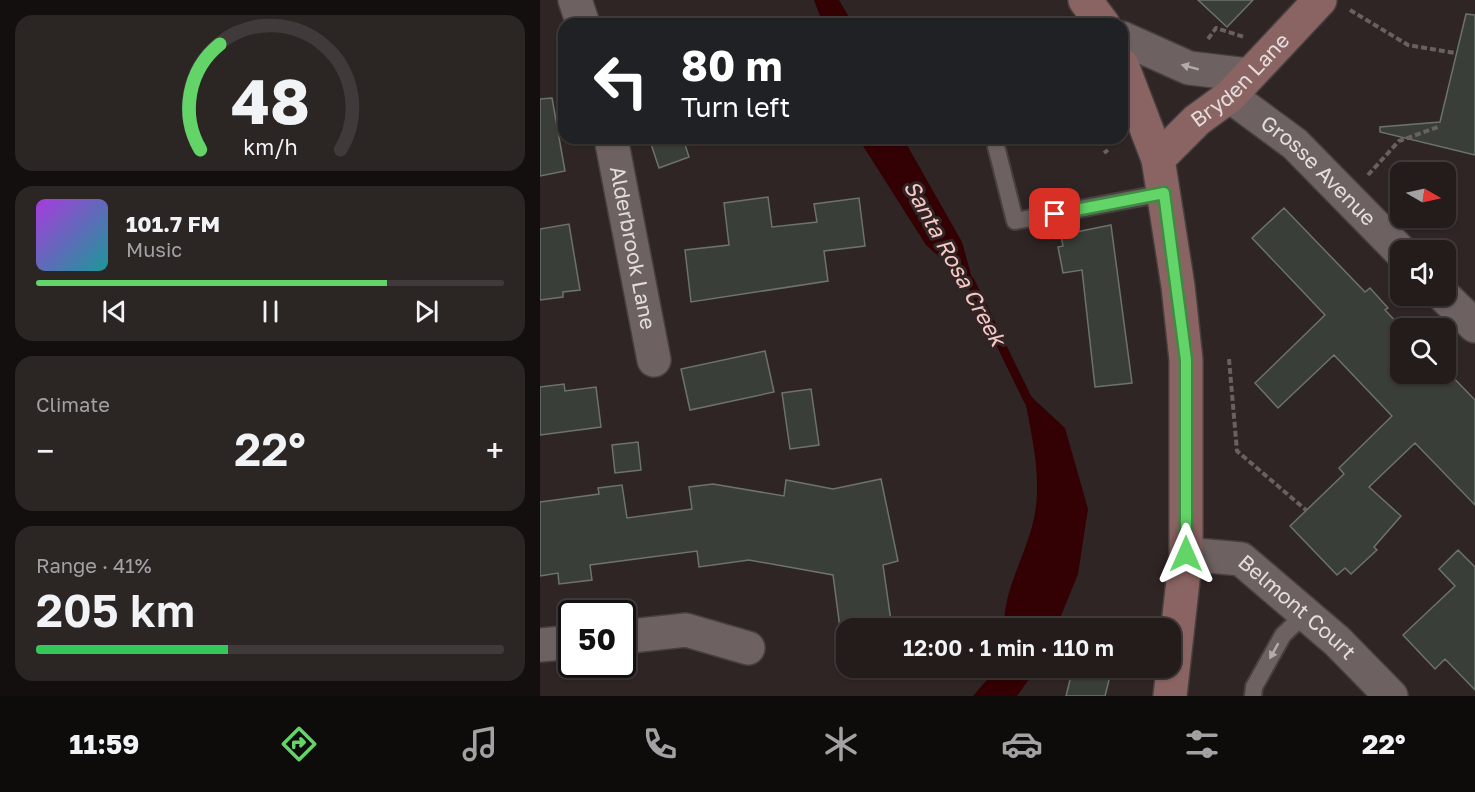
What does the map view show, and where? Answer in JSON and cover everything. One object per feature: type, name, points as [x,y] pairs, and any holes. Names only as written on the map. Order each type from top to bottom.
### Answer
[{"type":"main road","points":[[1085,0],[1098,18]]},
{"type":"main road","name":"Bryden Lane","points":[[1158,159],[1197,120],[1333,3]]},
{"type":"main road","points":[[1128,81],[1158,159],[1186,360],[1186,554],[1170,696]]},
{"type":"street","points":[[575,0],[581,18]]},
{"type":"street","points":[[1128,41],[1189,68],[1239,86]]},
{"type":"street","name":"Grosse Avenue","points":[[1239,86],[1390,241]]},
{"type":"street","name":"Alderbrook Lane","points":[[611,144],[654,360]]},
{"type":"street","points":[[1454,306],[1475,326]]},
{"type":"street","name":"Belmont Court","points":[[1186,554],[1241,559],[1306,613],[1376,690]]},
{"type":"street","points":[[636,635],[686,630],[748,648]]},
{"type":"street","points":[[540,645],[558,643]]},
{"type":"lane","points":[[996,146],[1015,221],[1164,193]]},
{"type":"lane","points":[[1253,696],[1254,687],[1283,634],[1306,613]]},
{"type":"path","points":[[1333,3],[1408,45],[1455,53]]},
{"type":"path","points":[[1203,45],[1216,28],[1248,38]]},
{"type":"path","points":[[1348,197],[1399,141],[1438,127]]},
{"type":"path","points":[[1229,360],[1237,451],[1306,510]]},
{"type":"water","points":[[814,0],[839,0],[850,18],[821,18]]},
{"type":"water","points":[[862,144],[906,144],[962,242],[975,289],[926,245]]},
{"type":"water","points":[[1023,389],[1065,428],[1088,509],[1078,574],[1060,618],[1005,618],[1007,599],[1035,513],[1037,482]]},
{"type":"water","points":[[988,678],[1030,678],[1017,696],[973,696]]},
{"type":"building","points":[[1198,0],[1253,0],[1227,27]]},
{"type":"building","points":[[1466,14],[1475,15],[1475,155],[1380,132],[1380,127],[1440,122]]},
{"type":"building","points":[[552,98],[558,144],[560,144],[565,171],[540,176],[540,99]]},
{"type":"building","points":[[651,144],[685,144],[689,157],[659,168]]},
{"type":"building","points":[[768,197],[772,227],[817,222],[814,204],[859,198],[865,246],[824,251],[828,281],[691,302],[685,250],[729,245],[724,203]]},
{"type":"building","points":[[1284,208],[1365,292],[1370,288],[1388,308],[1385,310],[1393,318],[1390,318],[1390,384],[1456,384],[1456,380],[1475,400],[1475,505],[1415,443],[1369,487],[1401,516],[1374,547],[1377,550],[1351,574],[1345,568],[1337,575],[1290,526],[1344,474],[1339,468],[1392,416],[1334,355],[1278,408],[1255,383],[1325,315],[1252,238]]},
{"type":"building","points":[[569,224],[580,290],[563,292],[563,297],[540,300],[540,229]]},
{"type":"building","points":[[1111,225],[1132,383],[1095,387],[1082,270],[1063,273],[1058,247],[1063,246],[1061,235]]},
{"type":"building","points":[[765,351],[774,392],[690,410],[681,369]]},
{"type":"building","points":[[564,384],[565,391],[596,387],[601,427],[540,435],[540,387]]},
{"type":"building","points":[[811,389],[819,445],[790,449],[782,393]]},
{"type":"building","points":[[638,442],[641,470],[615,473],[612,445]]},
{"type":"building","points":[[881,479],[898,561],[883,565],[891,618],[839,618],[833,575],[749,560],[699,567],[697,551],[590,565],[592,580],[559,584],[558,573],[540,576],[540,502],[599,494],[598,488],[622,485],[627,518],[692,509],[689,487],[713,484],[784,496],[786,480],[833,489]]},
{"type":"building","points":[[1458,550],[1475,567],[1475,690],[1445,659],[1435,669],[1403,635],[1455,586],[1439,569]]},
{"type":"building","points":[[1070,678],[1110,678],[1105,696],[1066,696]]},
{"type":"waterway","name":"Santa Rosa Creek","points":[[970,281],[1028,400]]},
{"type":"route","points":[[1055,214],[1164,193],[1186,360],[1186,554]]}]
